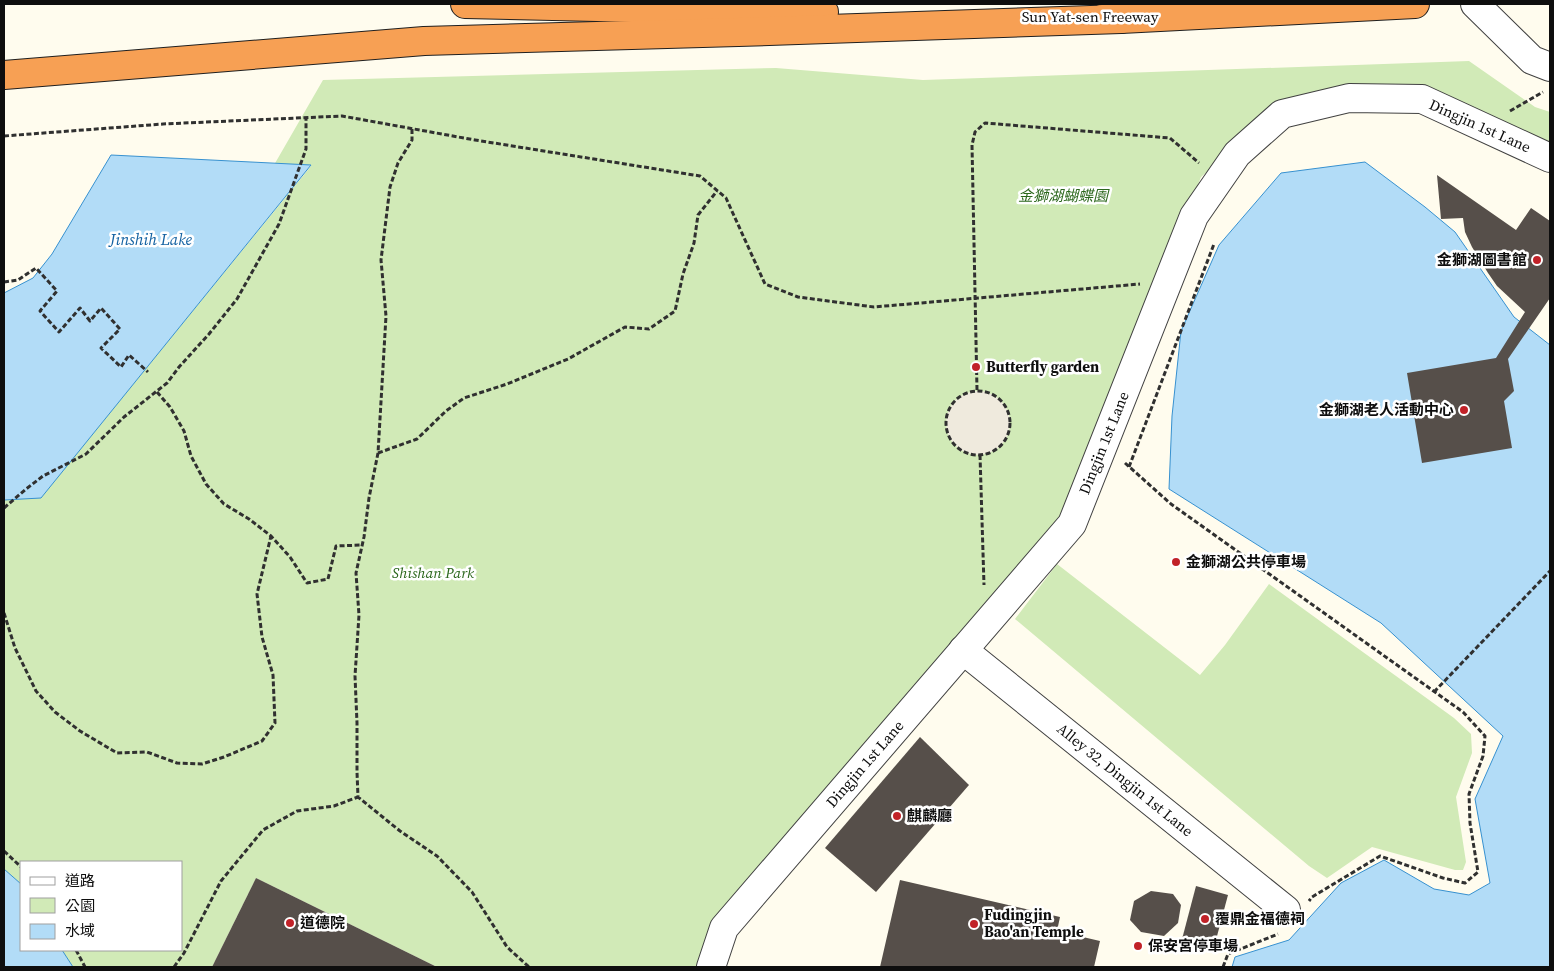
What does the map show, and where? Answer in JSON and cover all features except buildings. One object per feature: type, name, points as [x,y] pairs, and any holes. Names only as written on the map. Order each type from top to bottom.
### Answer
[{"type":"highway","name":"Sun Yat-sen Freeway","points":[[465,4],[1121,20],[1415,4]]},
{"type":"highway","points":[[4,75],[424,41],[1121,20]]},
{"type":"street","points":[[1475,4],[1549,78]]},
{"type":"street","name":"Dingjin 1st Lane","points":[[711,967],[724,928],[1072,524],[1194,216],[1237,154],[1282,114],[1349,98],[1422,100],[1550,158]]},
{"type":"street","name":"Alley 32, Dingjin 1st Lane","points":[[963,650],[1292,915]]},
{"type":"path","points":[[1503,115],[1549,78]]},
{"type":"path","points":[[4,136],[163,124],[342,116],[700,176],[726,198],[765,284],[798,297],[874,306],[1168,282]]},
{"type":"path","points":[[4,508],[43,476],[86,454],[124,417],[167,383],[179,366],[209,334],[237,299],[279,224],[306,149],[306,118]]},
{"type":"path","points":[[977,390],[972,145],[975,132],[985,123],[1170,138],[1219,180]]},
{"type":"path","points":[[412,129],[412,140],[398,163],[390,187],[381,260],[386,316],[378,452],[356,572],[359,615],[354,676],[358,797],[400,832],[437,856],[472,892],[507,946],[530,967]]},
{"type":"path","points":[[378,452],[417,439],[464,398],[507,384],[568,359],[625,327],[649,329],[675,311],[683,274],[694,242],[698,215],[717,191]]},
{"type":"path","points":[[1129,467],[1217,236]]},
{"type":"path","points":[[4,282],[18,280],[36,268],[57,291],[40,311],[60,332],[80,308],[90,321],[101,308],[120,329],[101,348],[121,367],[129,355],[148,372]]},
{"type":"path","points":[[977,390],[988,392],[1005,404],[1009,413],[1010,423],[1009,433],[1002,445],[990,453],[980,456],[965,453],[956,447],[946,429],[948,411],[953,403],[967,392],[977,390]]},
{"type":"path","points":[[156,392],[170,407],[184,431],[191,456],[206,484],[224,504],[249,519],[271,536],[290,557],[306,583],[328,579],[336,546],[362,544]]},
{"type":"path","points":[[1103,445],[1171,504],[1463,712],[1485,736],[1483,756],[1469,794],[1470,823],[1478,872],[1465,883],[1443,878],[1380,856],[1312,897],[1292,915],[1228,954],[1224,967]]},
{"type":"path","points":[[980,456],[984,626]]},
{"type":"path","points":[[4,613],[15,648],[36,691],[55,712],[80,731],[117,753],[148,752],[177,763],[202,764],[262,741],[275,723],[273,675],[262,637],[257,594],[271,536]]},
{"type":"path","points":[[1434,692],[1550,571]]},
{"type":"path","points":[[174,967],[184,953],[221,881],[263,830],[297,811],[334,806],[358,797]]},
{"type":"path","points":[[4,851],[20,866]]},
{"type":"path","points":[[77,951],[85,967]]},
{"type":"green space","name":"Shishan Park","points":[[1469,61],[1535,107],[1550,112],[1550,143],[1423,95],[1275,112],[1201,177],[1063,520],[908,692],[713,919],[700,967],[437,967],[256,878],[212,967],[73,967],[63,951],[182,951],[182,861],[20,861],[20,883],[4,869],[4,500],[41,497],[311,166],[274,165],[323,80],[776,68],[923,80]]},
{"type":"green space","points":[[1057,564],[1200,675],[1225,645],[1269,584],[1454,718],[1471,734],[1472,753],[1456,797],[1466,862],[1463,870],[1455,870],[1372,847],[1327,878],[1309,866],[1015,619]]},
{"type":"shaded area","points":[[972,391],[984,391],[1001,400],[1008,411],[1010,423],[1008,435],[1001,446],[984,455],[972,455],[960,450],[951,441],[946,429],[946,417],[951,405],[960,396]]},
{"type":"water","name":"Jinshih Lake","points":[[111,155],[311,165],[41,498],[4,500],[4,293],[33,278],[52,254]]},
{"type":"water","points":[[1365,162],[1455,232],[1514,317],[1550,345],[1550,967],[1232,967],[1235,957],[1289,940],[1341,883],[1384,860],[1434,889],[1469,895],[1490,883],[1475,799],[1503,736],[1381,623],[1169,489],[1172,416],[1181,331],[1219,245],[1281,173]]},
{"type":"water","points":[[4,869],[20,883],[20,951],[63,951],[73,967],[4,967]]},
{"type":"place","name":"金獅湖圖書館","points":[[1537,260]]},
{"type":"place","name":"Butterfly garden","points":[[976,367]]},
{"type":"place","name":"金獅湖老人活動中心","points":[[1464,410]]},
{"type":"place","name":"金獅湖公共停車場","points":[[1176,562]]},
{"type":"place","name":"麒麟廳","points":[[897,816]]},
{"type":"place","name":"覆鼎金福德祠","points":[[1205,919]]},
{"type":"place","name":"道德院","points":[[290,923]]},
{"type":"place","name":"Fudingjin Bao'an Temple","points":[[974,924]]},
{"type":"place","name":"保安宮停車場","points":[[1138,946]]},
{"type":"park label","name":"金獅湖蝴蝶園","points":[[1063,196]]}]
